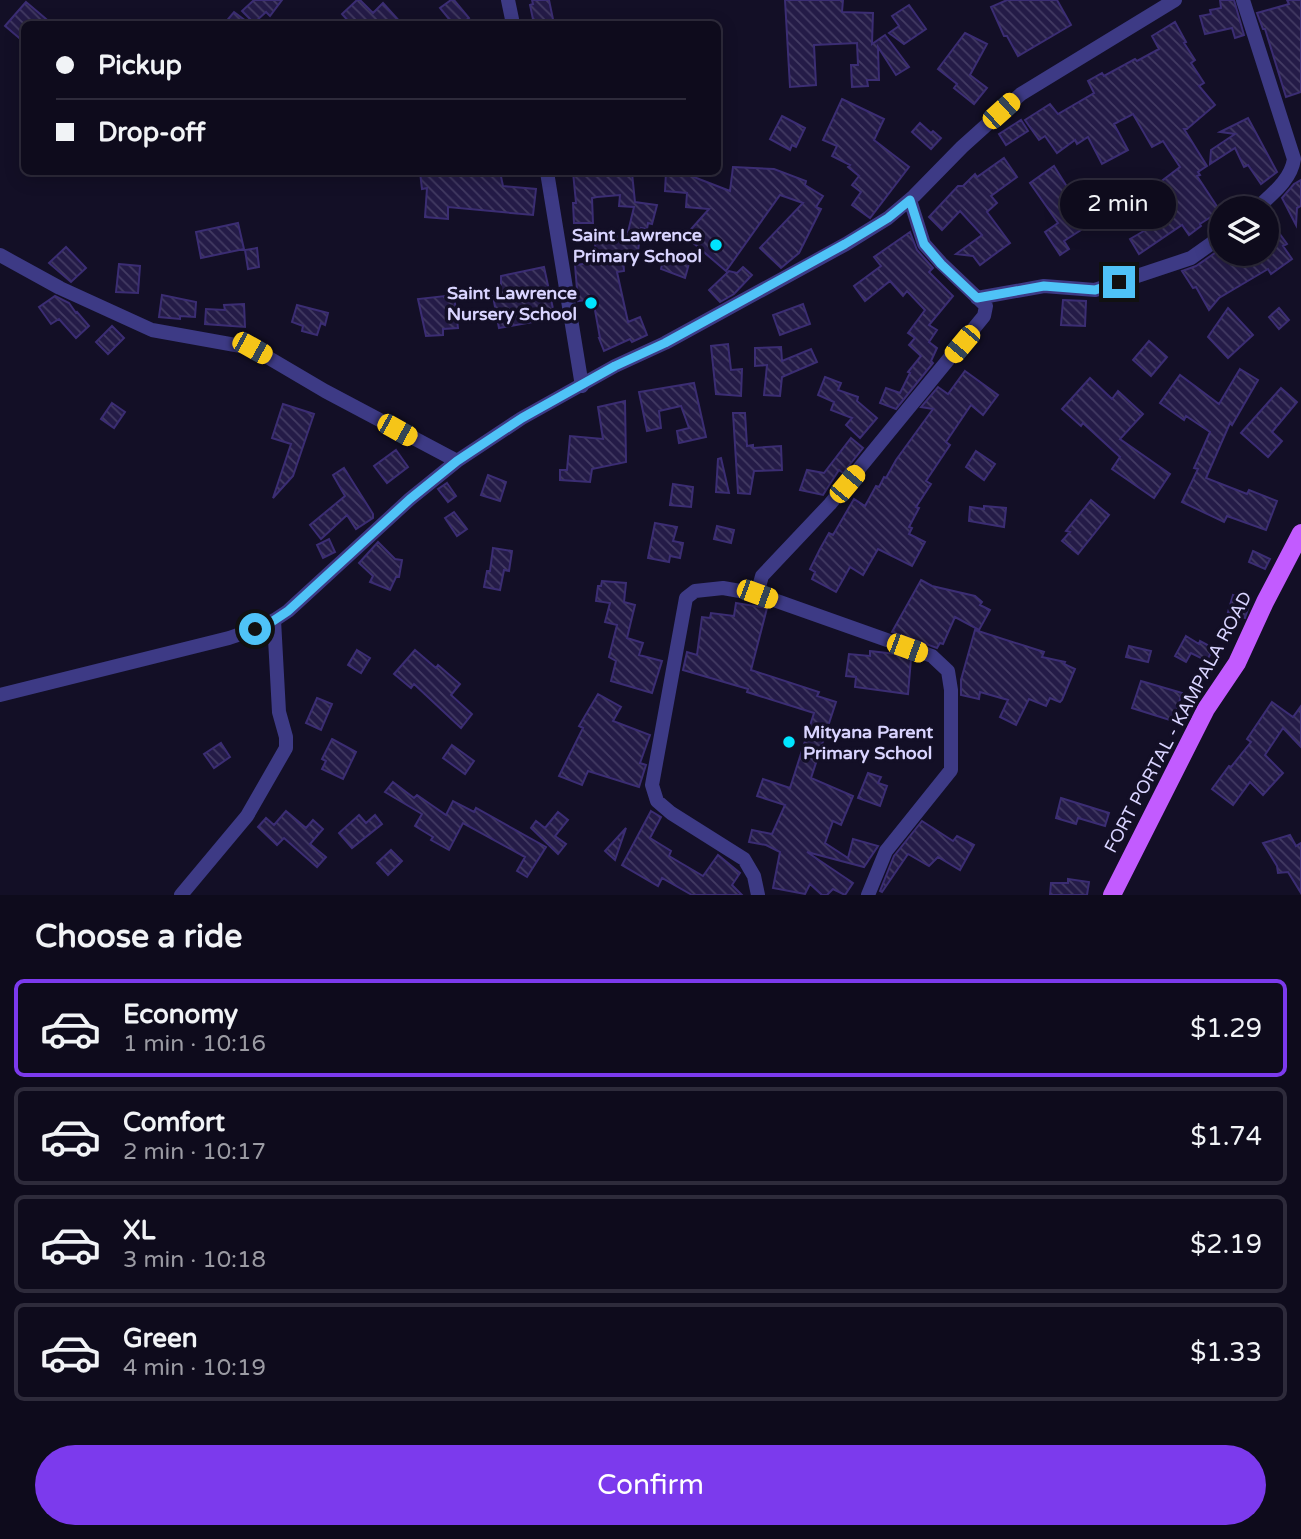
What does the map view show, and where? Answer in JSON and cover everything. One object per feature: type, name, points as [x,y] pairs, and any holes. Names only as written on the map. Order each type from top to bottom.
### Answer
[{"type":"main road","name":"FORT PORTAL - KAMPALA ROAD","points":[[1112,895],[1206,709],[1237,663],[1301,533]]},
{"type":"street","points":[[508,0],[512,21]]},
{"type":"street","points":[[0,695],[229,638],[267,625],[457,461],[522,418],[615,366],[665,343],[888,218],[1021,94],[1175,0]]},
{"type":"street","points":[[1243,0],[1294,159],[1288,177],[1269,196]]},
{"type":"street","points":[[547,175],[582,386]]},
{"type":"street","points":[[757,594],[762,576],[830,504],[984,316],[986,306],[941,264],[924,244],[910,200]]},
{"type":"street","points":[[977,298],[1044,286],[1095,290],[1191,258],[1209,245]]},
{"type":"street","points":[[0,256],[60,288],[152,330],[252,348],[358,409],[457,461]]},
{"type":"street","points":[[758,895],[754,876],[744,859],[671,813],[657,801],[652,785],[686,598],[695,591],[723,588],[757,594],[932,656],[948,671],[951,690],[951,770],[886,851],[868,895]]},
{"type":"street","points":[[181,895],[247,816],[286,748],[278,700],[274,620]]},
{"type":"building","points":[[254,0],[282,0],[270,16],[266,12],[256,21],[252,21],[242,11]]},
{"type":"building","points":[[360,0],[373,13],[383,3],[399,21],[348,21],[342,14]]},
{"type":"building","points":[[454,0],[469,18],[465,21],[451,21],[440,8]]},
{"type":"building","points":[[532,0],[549,0],[553,21],[533,21],[530,5],[533,4]]},
{"type":"building","points":[[785,0],[843,0],[842,12],[873,13],[872,44],[885,35],[909,67],[896,75],[878,47],[879,80],[867,80],[868,86],[852,87],[851,65],[858,65],[857,43],[814,45],[816,85],[790,87]]},
{"type":"building","points":[[1007,0],[1057,0],[1071,25],[1018,56],[1007,36],[1004,36],[991,7]]},
{"type":"building","points":[[1220,0],[1234,0],[1244,35],[1235,38],[1232,28],[1205,34],[1200,16],[1221,8]]},
{"type":"building","points":[[1287,0],[1301,0],[1301,92],[1286,97],[1265,29],[1257,13],[1289,4]]},
{"type":"building","points":[[26,2],[48,21],[21,21],[21,39],[5,26]]},
{"type":"building","points":[[909,5],[926,29],[904,44],[889,33],[899,26],[892,16]]},
{"type":"building","points":[[234,12],[246,21],[226,21]]},
{"type":"building","points":[[1175,22],[1195,60],[1191,63],[1204,83],[1199,86],[1215,105],[1184,129],[1207,166],[1198,172],[1200,175],[1197,176],[1210,196],[1209,218],[1189,235],[1182,225],[1139,254],[1130,239],[1161,221],[1150,203],[1161,196],[1155,186],[1180,167],[1163,141],[1152,147],[1133,114],[1114,124],[1128,150],[1102,164],[1088,137],[1077,144],[1075,140],[1057,153],[1045,136],[1039,140],[1025,120],[1050,104],[1058,114],[1094,93],[1088,81],[1159,49],[1152,36]]},
{"type":"building","points":[[965,33],[987,44],[970,75],[987,88],[974,104],[954,88],[957,84],[938,69]]},
{"type":"building","points":[[842,99],[884,119],[874,140],[909,167],[870,218],[852,205],[861,192],[852,185],[859,176],[848,167],[850,165],[832,156],[837,146],[823,140]]},
{"type":"building","points":[[782,116],[805,128],[796,147],[792,145],[790,150],[770,139]]},
{"type":"building","points":[[1248,118],[1277,172],[1261,184],[1248,165],[1244,167],[1235,148],[1210,164],[1211,150],[1235,134],[1220,132]]},
{"type":"building","points":[[1021,120],[1028,131],[1006,145],[999,134]]},
{"type":"building","points":[[920,123],[941,138],[931,149],[912,132]]},
{"type":"building","points":[[1004,158],[1017,177],[991,196],[997,203],[987,212],[1010,243],[980,265],[973,256],[956,254],[982,235],[960,211],[942,230],[929,217],[958,186],[963,186],[975,174],[977,177]]},
{"type":"building","points":[[1054,166],[1076,201],[1103,190],[1111,211],[1077,224],[1081,230],[1064,241],[1069,249],[1060,255],[1045,232],[1058,223],[1030,183]]},
{"type":"building","points":[[733,167],[774,169],[806,181],[805,185],[823,196],[816,207],[821,209],[799,253],[781,268],[760,248],[803,203],[780,195],[726,271],[685,236],[709,209],[686,207],[687,193],[665,191],[666,175],[689,175],[730,191]]},
{"type":"building","points":[[420,175],[501,175],[503,186],[536,189],[533,215],[448,207],[448,219],[425,217],[427,188],[422,189]]},
{"type":"building","points":[[573,175],[632,175],[635,202],[657,205],[652,224],[648,223],[647,229],[641,228],[637,259],[623,258],[624,271],[617,272],[628,322],[640,317],[647,335],[632,342],[630,339],[604,351],[599,338],[593,299],[578,301],[575,265],[597,262],[595,244],[600,243],[600,231],[628,232],[634,207],[619,206],[620,195],[592,198],[593,223],[574,223],[573,203],[576,203]]},
{"type":"building","points":[[1301,180],[1301,206],[1297,208],[1296,225],[1282,198]]},
{"type":"building","points":[[238,223],[244,249],[201,258],[196,232]]},
{"type":"building","points":[[910,232],[917,250],[933,268],[929,272],[953,296],[929,325],[937,330],[929,342],[937,348],[931,361],[933,363],[896,409],[880,403],[886,388],[900,393],[910,373],[908,372],[921,356],[909,345],[915,338],[908,333],[925,310],[907,291],[903,296],[890,281],[865,301],[854,286],[881,266],[874,257]]},
{"type":"building","points":[[1279,233],[1287,244],[1283,246],[1292,259],[1271,274],[1268,269],[1219,298],[1209,310],[1196,287],[1193,288],[1182,271],[1209,257],[1209,266],[1279,266]]},
{"type":"building","points":[[66,247],[86,268],[71,282],[49,263]]},
{"type":"building","points":[[257,248],[259,267],[248,269],[245,250]]},
{"type":"building","points":[[665,253],[690,260],[685,278],[661,269]]},
{"type":"building","points":[[119,264],[140,266],[138,293],[116,292]]},
{"type":"building","points":[[544,267],[555,318],[499,328],[493,296],[501,295],[501,276]]},
{"type":"building","points":[[743,267],[752,275],[734,294],[720,302],[709,290],[729,271],[737,273]]},
{"type":"building","points":[[162,295],[196,302],[195,317],[159,317]]},
{"type":"building","points":[[454,295],[458,328],[443,329],[443,335],[426,336],[418,299]]},
{"type":"building","points":[[55,296],[69,303],[89,326],[76,338],[59,319],[51,324],[39,307]]},
{"type":"building","points":[[1063,300],[1086,301],[1085,326],[1061,325]]},
{"type":"building","points":[[244,304],[245,327],[205,324],[206,309],[225,310],[224,305]]},
{"type":"building","points":[[803,304],[810,324],[780,335],[773,315]]},
{"type":"building","points":[[297,305],[328,313],[325,325],[321,323],[317,335],[302,331],[303,326],[292,322]]},
{"type":"building","points":[[1228,308],[1253,335],[1228,358],[1208,337]]},
{"type":"building","points":[[1279,308],[1289,320],[1279,329],[1269,317]]},
{"type":"building","points":[[112,326],[124,338],[108,354],[96,342]]},
{"type":"building","points":[[1149,341],[1167,357],[1151,376],[1133,360]]},
{"type":"building","points":[[728,344],[731,370],[742,369],[741,396],[716,394],[711,346]]},
{"type":"building","points":[[781,347],[782,361],[811,349],[817,362],[782,377],[780,396],[764,395],[767,365],[755,366],[755,348]]},
{"type":"building","points":[[1240,369],[1258,380],[1232,425],[1230,423],[1206,478],[1247,494],[1249,490],[1277,501],[1266,530],[1227,516],[1224,522],[1182,502],[1198,469],[1194,468],[1210,432],[1186,416],[1184,420],[1160,403],[1180,375],[1219,404]]},
{"type":"building","points":[[965,371],[998,395],[983,415],[971,405],[946,442],[950,445],[926,481],[931,484],[916,507],[919,508],[909,527],[912,528],[909,534],[925,542],[912,566],[878,549],[863,575],[850,567],[836,592],[812,579],[815,572],[810,569],[829,533],[833,535],[854,499],[865,506],[876,486],[879,487],[884,477],[886,478],[933,409],[921,407],[938,387],[948,394]]},
{"type":"building","points":[[825,377],[841,383],[838,390],[858,397],[857,401],[877,418],[860,438],[846,425],[852,418],[831,410],[834,402],[818,395]]},
{"type":"building","points":[[1090,378],[1112,399],[1118,391],[1143,414],[1120,439],[1170,474],[1154,498],[1112,469],[1120,457],[1083,423],[1081,426],[1062,409]]},
{"type":"building","points":[[694,383],[706,437],[679,443],[677,431],[689,428],[681,406],[659,411],[661,428],[647,431],[639,392]]},
{"type":"building","points":[[1281,388],[1297,402],[1272,432],[1282,441],[1268,457],[1241,433]]},
{"type":"building","points":[[625,401],[626,462],[592,469],[590,482],[560,480],[560,470],[567,470],[570,436],[603,439],[598,407]]},
{"type":"building","points":[[112,403],[125,412],[114,428],[101,419]]},
{"type":"building","points":[[283,404],[314,414],[293,476],[273,498],[291,444],[272,438]]},
{"type":"building","points":[[733,413],[745,413],[747,446],[781,446],[782,470],[754,471],[750,494],[738,493]]},
{"type":"building","points":[[851,438],[863,448],[843,473],[839,470],[823,495],[800,490],[807,470],[824,473]]},
{"type":"building","points":[[396,450],[408,467],[387,483],[374,466]]},
{"type":"building","points":[[976,451],[995,464],[984,480],[966,467]]},
{"type":"building","points":[[721,458],[729,493],[716,492],[718,459]]},
{"type":"building","points":[[344,468],[373,518],[356,529],[347,515],[321,539],[310,525],[345,496],[333,475]]},
{"type":"building","points":[[488,475],[506,482],[500,501],[481,495]]},
{"type":"building","points":[[447,483],[456,496],[448,502],[438,489]]},
{"type":"building","points":[[673,484],[693,487],[691,507],[670,505]]},
{"type":"building","points":[[1091,500],[1109,515],[1078,554],[1062,541],[1070,532],[1066,531]]},
{"type":"building","points":[[984,506],[1006,508],[1004,527],[969,521],[970,507],[984,509]]},
{"type":"building","points":[[454,512],[467,529],[457,536],[445,518]]},
{"type":"building","points":[[655,523],[677,527],[673,541],[683,543],[680,558],[670,556],[669,562],[648,558]]},
{"type":"building","points":[[717,526],[734,530],[731,543],[714,539]]},
{"type":"building","points":[[329,539],[335,552],[323,558],[317,545]]},
{"type":"building","points":[[378,542],[395,559],[402,560],[399,577],[396,577],[390,590],[370,582],[373,576],[359,563]]},
{"type":"building","points":[[493,548],[512,551],[509,571],[504,570],[500,590],[484,587],[487,571],[490,571]]},
{"type":"building","points":[[1253,551],[1270,559],[1265,569],[1249,562]]},
{"type":"building","points":[[921,580],[932,586],[975,596],[982,602],[980,605],[990,610],[979,630],[955,617],[943,644],[940,643],[937,648],[892,632]]},
{"type":"building","points":[[602,581],[626,583],[624,602],[635,605],[627,638],[643,643],[639,655],[662,661],[652,693],[611,681],[616,661],[609,657],[617,625],[605,622],[610,603],[596,601],[598,586],[601,586]]},
{"type":"building","points":[[1233,595],[1251,600],[1245,618],[1228,612]]},
{"type":"building","points":[[736,603],[767,608],[751,670],[819,692],[817,696],[836,702],[811,778],[853,796],[841,825],[833,821],[825,843],[848,858],[853,839],[878,846],[864,867],[807,852],[853,883],[845,895],[833,889],[827,895],[822,895],[810,884],[805,894],[773,888],[780,852],[766,845],[749,842],[752,830],[772,834],[785,805],[757,796],[763,779],[790,788],[814,713],[747,692],[748,689],[683,670],[687,652],[697,655],[702,617],[710,618],[711,613],[734,616]]},
{"type":"building","points":[[975,630],[1044,652],[1042,657],[1065,662],[1064,664],[1075,669],[1062,700],[1060,702],[1050,698],[1046,706],[1029,699],[1016,725],[1000,717],[1008,700],[980,692],[979,699],[961,695],[961,680]]},
{"type":"building","points":[[1186,636],[1213,648],[1207,661],[1191,653],[1186,662],[1175,656]]},
{"type":"building","points":[[1129,646],[1151,651],[1148,662],[1126,657]]},
{"type":"building","points":[[357,650],[370,658],[361,673],[348,665]]},
{"type":"building","points":[[415,650],[460,684],[451,695],[472,714],[461,728],[414,684],[411,688],[394,674]]},
{"type":"building","points":[[870,651],[911,659],[908,694],[855,687],[856,677],[846,676],[849,654],[870,656]]},
{"type":"building","points":[[1141,681],[1182,693],[1173,721],[1132,708]]},
{"type":"building","points":[[598,694],[621,707],[613,721],[650,735],[640,763],[646,765],[639,787],[588,771],[582,785],[559,776],[583,728],[579,726]]},
{"type":"building","points":[[317,698],[332,704],[321,730],[306,723]]},
{"type":"building","points":[[1272,702],[1293,717],[1301,706],[1301,747],[1283,728],[1265,755],[1283,773],[1263,795],[1250,782],[1233,805],[1212,789],[1251,742],[1247,739]]},
{"type":"building","points":[[332,739],[356,752],[343,779],[322,769],[326,761],[322,759]]},
{"type":"building","points":[[221,743],[230,757],[214,768],[204,754]]},
{"type":"building","points":[[452,745],[474,761],[465,774],[443,758]]},
{"type":"building","points":[[868,773],[881,777],[878,783],[887,786],[880,806],[858,798]]},
{"type":"building","points":[[393,782],[414,798],[417,795],[446,815],[453,801],[474,812],[476,808],[546,847],[527,877],[517,871],[525,857],[463,823],[449,850],[431,840],[433,837],[415,826],[422,814],[385,792]]},
{"type":"building","points":[[1061,798],[1109,813],[1105,826],[1078,818],[1076,824],[1056,818]]},
{"type":"building","points":[[286,811],[306,828],[313,820],[323,829],[310,844],[326,857],[317,867],[284,838],[277,845],[258,827],[266,818],[274,825]]},
{"type":"building","points":[[651,811],[661,817],[650,838],[671,851],[669,856],[703,876],[718,855],[740,873],[732,885],[742,895],[692,895],[662,878],[658,886],[622,865]]},
{"type":"building","points":[[558,812],[568,820],[555,836],[566,844],[558,854],[531,828],[536,821],[545,828]]},
{"type":"building","points":[[359,815],[366,823],[375,815],[382,824],[352,848],[339,833]]},
{"type":"building","points":[[922,821],[953,841],[957,836],[974,845],[960,870],[938,857],[929,866],[908,854],[882,892],[880,891],[894,856]]},
{"type":"building","points":[[626,828],[615,860],[605,851]]},
{"type":"building","points":[[1290,835],[1296,846],[1301,843],[1301,893],[1288,872],[1278,873],[1277,866],[1263,843]]},
{"type":"building","points":[[391,850],[402,861],[388,875],[377,863]]},
{"type":"building","points":[[1068,879],[1089,882],[1087,895],[1050,895],[1051,883],[1068,883]]},
{"type":"place","name":"Saint Lawrence Primary School","points":[[716,245]]},
{"type":"place","name":"Saint Lawrence Nursery School","points":[[591,303]]},
{"type":"place","name":"Mityana Parent Primary School","points":[[789,742]]},
{"type":"route","points":[[255,629],[267,625],[288,611],[410,499],[457,461],[522,418],[845,244],[888,218],[910,200],[924,244],[977,298],[1044,286],[1095,290],[1119,282]]}]
